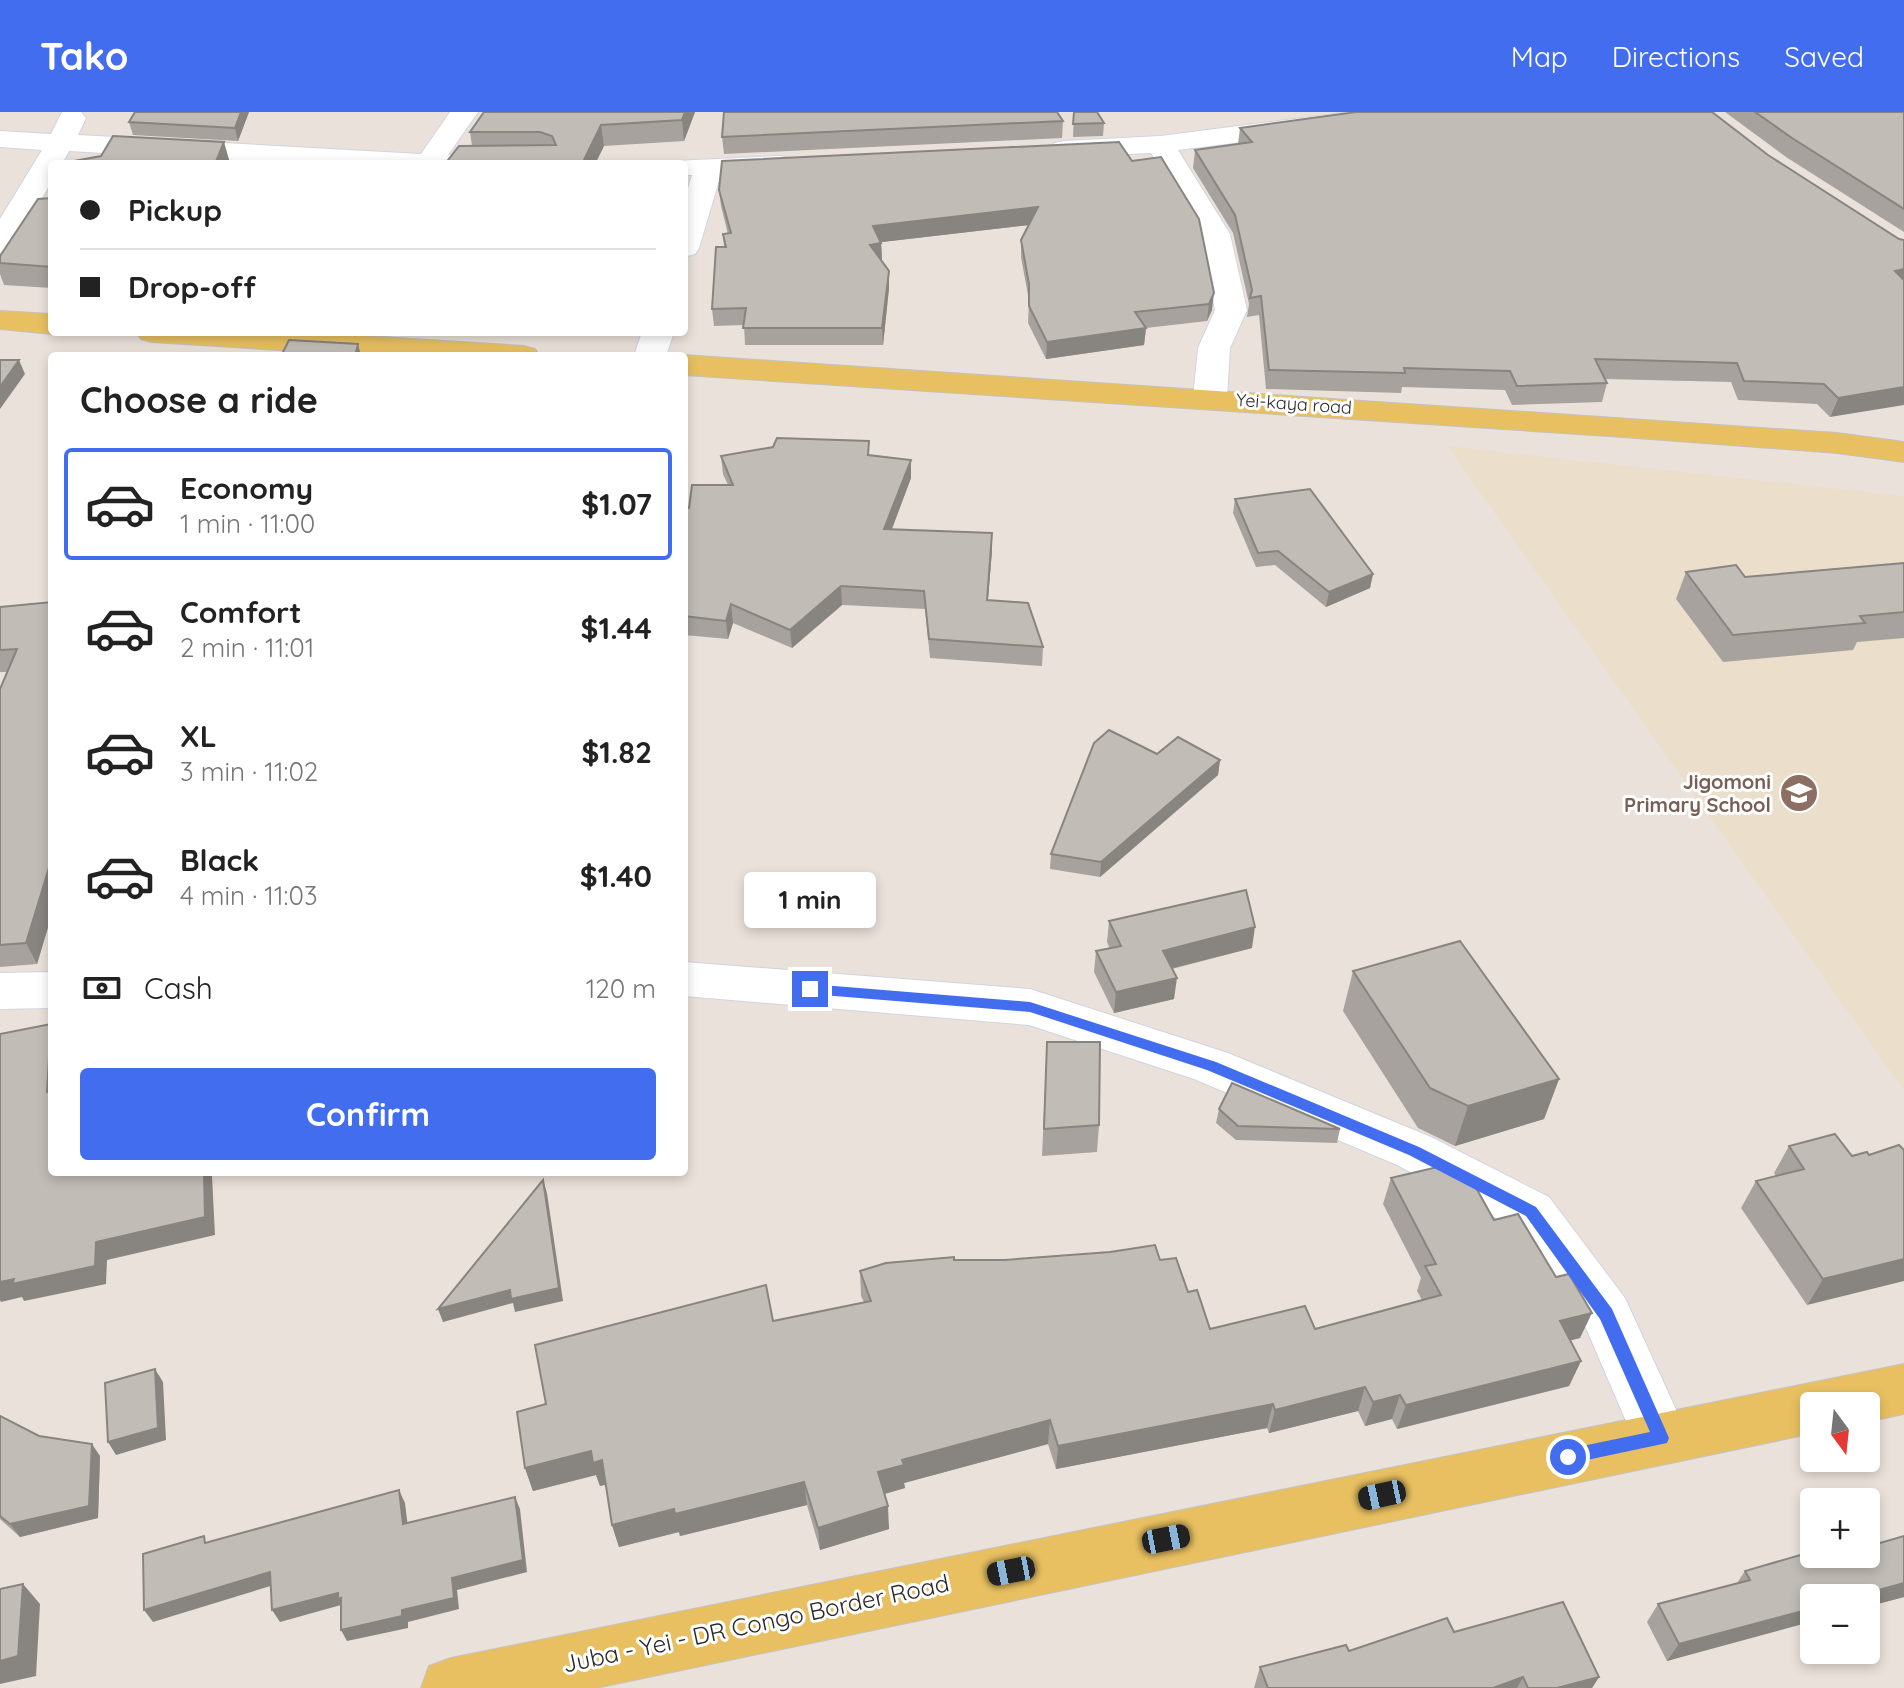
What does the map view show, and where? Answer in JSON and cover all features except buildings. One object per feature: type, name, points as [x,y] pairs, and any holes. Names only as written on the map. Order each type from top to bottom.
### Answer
[{"type":"main road","points":[[0,320],[48,324]]},
{"type":"main road","points":[[259,336],[474,352]]},
{"type":"main road","name":"Yei-kaya road","points":[[688,365],[1210,398],[1821,442],[1904,452]]},
{"type":"main road","points":[[1880,1394],[1904,1389]]},
{"type":"main road","name":"Juba - Yei - DR Congo Border Road","points":[[451,1688],[1800,1411]]},
{"type":"street","points":[[50,160],[74,112]]},
{"type":"street","points":[[432,160],[464,112]]},
{"type":"street","points":[[1036,151],[1160,144],[1416,112]]},
{"type":"street","points":[[0,139],[62,140],[368,160]]},
{"type":"street","points":[[1160,144],[1215,234],[1231,310],[1214,348],[1210,398]]},
{"type":"street","points":[[0,244],[48,163]]},
{"type":"street","points":[[688,223],[697,167],[802,163]]},
{"type":"street","points":[[688,979],[1030,1007],[1211,1066],[1414,1151],[1531,1212],[1606,1314],[1661,1438]]},
{"type":"street","points":[[0,991],[48,990]]},
{"type":"shaded area","name":"Jigomoni Primary School","points":[[1447,446],[1904,496],[1904,1091]]},
{"type":"place","name":"Jigomoni Primary School","points":[[1799,793]]},
{"type":"route","points":[[810,989],[1030,1007],[1211,1066],[1414,1151],[1531,1212],[1606,1314],[1661,1438],[1568,1457]]}]
